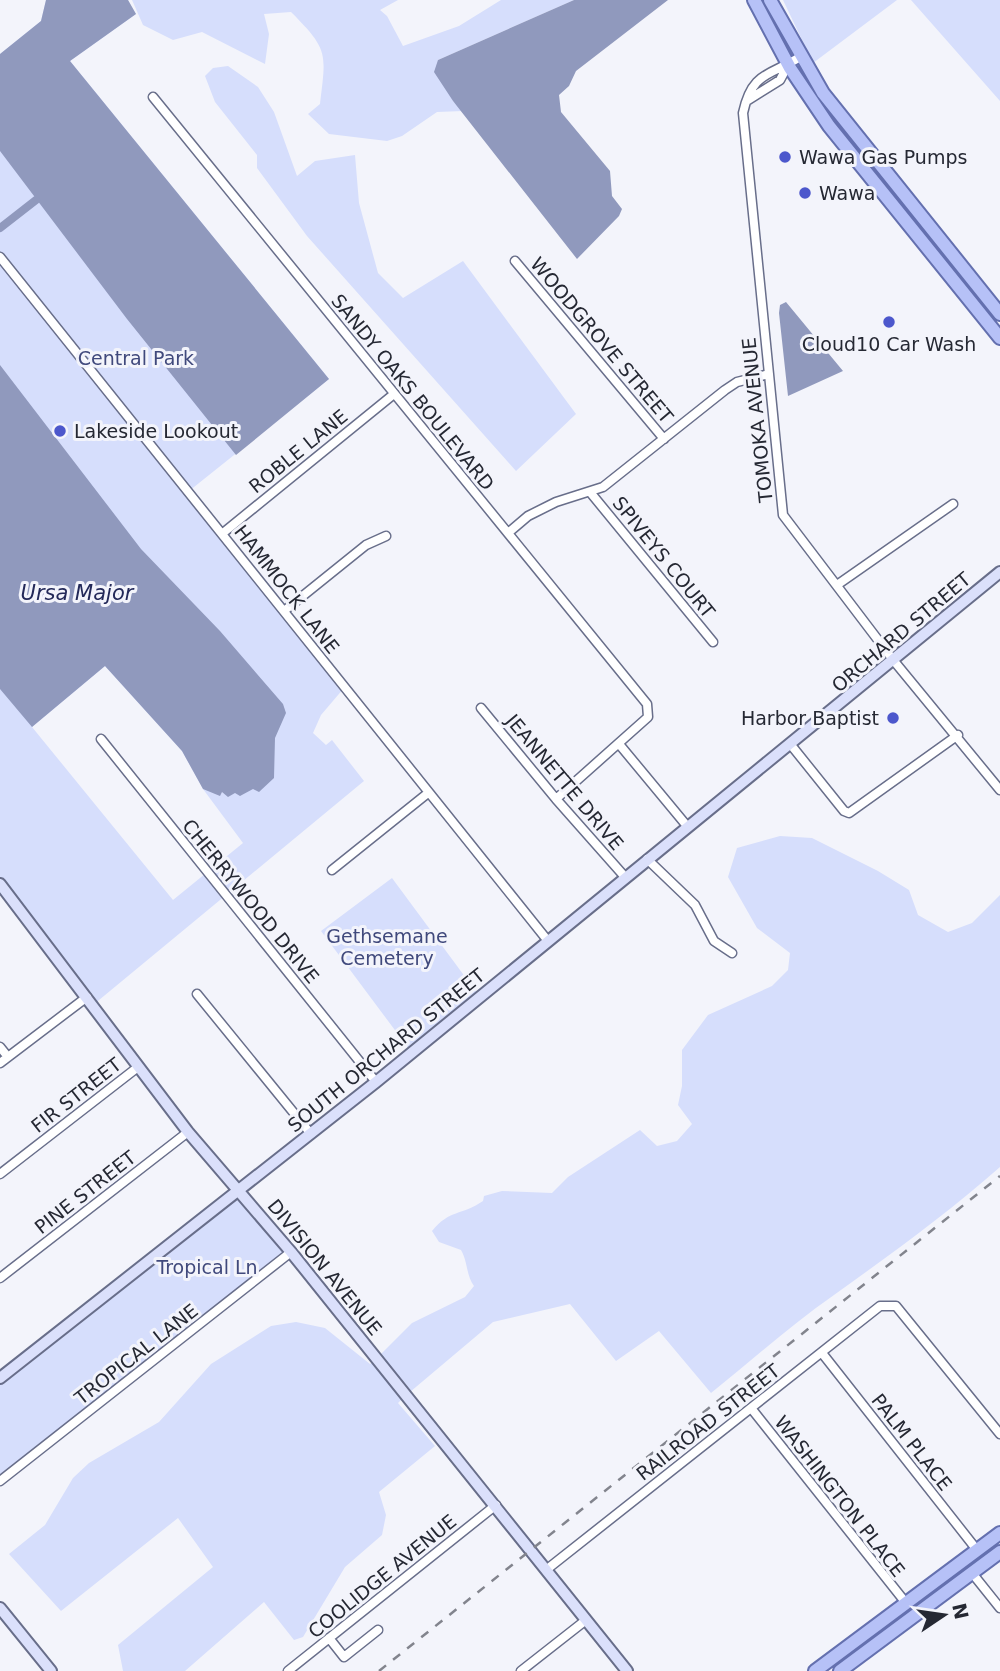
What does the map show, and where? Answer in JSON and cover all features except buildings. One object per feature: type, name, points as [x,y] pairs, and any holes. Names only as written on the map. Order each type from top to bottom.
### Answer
[{"type":"main road","points":[[754,0],[788,65],[829,126],[1000,338]]},
{"type":"main road","points":[[770,0],[800,57],[843,119],[1000,314]]},
{"type":"main road","points":[[815,1671],[1000,1533]]},
{"type":"main road","points":[[840,1671],[1000,1552]]},
{"type":"main road","points":[[898,1628],[906,1603]]},
{"type":"street","name":"TOMOKA AVENUE","points":[[800,57],[788,65],[773,68],[752,85],[743,113],[744,148],[783,515],[894,661],[1000,790]]},
{"type":"street","name":"SANDY OAKS BOULEVARD","points":[[153,97],[648,707],[648,717],[619,744]]},
{"type":"street","name":"HAMMOCK LANE","points":[[0,257],[548,941]]},
{"type":"street","name":"WOODGROVE STREET","points":[[515,261],[664,439]]},
{"type":"street","points":[[967,296],[978,286]]},
{"type":"street","points":[[508,533],[528,516],[556,502],[603,487],[737,382],[768,374]]},
{"type":"street","name":"ROBLE LANE","points":[[223,533],[394,394]]},
{"type":"street","name":"SPIVEYS COURT","points":[[590,492],[713,642]]},
{"type":"street","points":[[837,585],[953,504]]},
{"type":"street","points":[[284,611],[366,545],[386,536]]},
{"type":"street","name":"ORCHARD STREET","points":[[791,745],[1000,572]]},
{"type":"street","name":"JEANNETTE DRIVE","points":[[481,708],[556,800],[625,877]]},
{"type":"street","points":[[791,745],[844,811],[849,813],[957,735]]},
{"type":"street","name":"CHERRYWOOD DRIVE","points":[[101,739],[376,1082]]},
{"type":"street","points":[[556,800],[619,744],[687,826]]},
{"type":"street","name":"SOUTH ORCHARD STREET","points":[[0,1378],[376,1082],[687,826],[791,745]]},
{"type":"street","points":[[332,870],[428,793]]},
{"type":"street","points":[[647,859],[695,905],[714,941],[732,953]]},
{"type":"street","name":"DIVISION AVENUE","points":[[0,884],[188,1132],[291,1252],[627,1671]]},
{"type":"street","points":[[198,994],[311,1134]]},
{"type":"street","points":[[0,1063],[87,997]]},
{"type":"street","points":[[0,1047],[8,1057]]},
{"type":"street","name":"FIR STREET","points":[[0,1174],[138,1067]]},
{"type":"street","name":"PINE STREET","points":[[0,1278],[188,1132]]},
{"type":"street","name":"TROPICAL LANE","points":[[0,1481],[291,1252]]},
{"type":"street","name":"RAILROAD STREET","points":[[546,1570],[880,1306],[896,1306],[1000,1434]]},
{"type":"street","name":"PALM PLACE","points":[[822,1353],[977,1550]]},
{"type":"street","name":"WASHINGTON PLACE","points":[[751,1408],[906,1603]]},
{"type":"street","name":"COOLIDGE AVENUE","points":[[288,1671],[496,1505]]},
{"type":"street","points":[[972,1573],[1000,1608]]},
{"type":"street","points":[[0,1608],[51,1671]]},
{"type":"street","points":[[522,1671],[586,1620]]},
{"type":"street","points":[[329,1639],[344,1657],[378,1630]]},
{"type":"green space","name":"Central Park","points":[[46,0],[128,0],[136,14],[70,61],[329,379],[189,491],[344,688],[321,715],[313,733],[326,745],[332,740],[364,781],[93,1005],[0,884],[0,54],[41,21]],"holes":[[[105,666],[182,751],[203,789],[243,843],[173,900],[32,727]]]},
{"type":"green space","points":[[132,0],[398,0],[380,10],[387,16],[403,46],[459,26],[501,0],[574,0],[438,60],[453,101],[463,111],[437,112],[402,136],[387,141],[329,134],[308,114],[320,104],[322,53],[312,35],[291,12],[264,14],[269,34],[265,64],[202,32],[173,40],[143,25]]},
{"type":"green space","points":[[783,0],[897,0],[813,63]]},
{"type":"green space","points":[[911,0],[1000,0],[1000,101]]},
{"type":"green space","points":[[228,66],[258,87],[274,112],[297,176],[315,161],[355,155],[359,203],[378,273],[403,298],[463,261],[576,414],[516,471],[307,236],[257,168],[257,155],[215,102],[205,76],[213,68]]},
{"type":"green space","points":[[780,836],[812,838],[878,871],[909,890],[918,915],[948,932],[972,923],[1000,895],[1000,1167],[960,1201],[802,1318],[711,1393],[659,1331],[616,1361],[570,1304],[493,1322],[410,1392],[380,1355],[412,1323],[465,1297],[474,1286],[461,1250],[439,1242],[432,1231],[438,1224],[483,1201],[484,1196],[502,1191],[552,1193],[568,1177],[640,1130],[657,1146],[677,1141],[692,1124],[678,1105],[682,1086],[682,1050],[708,1015],[772,986],[788,970],[790,953],[757,928],[728,877],[737,848]]},
{"type":"green space","name":"Gethsemane Cemetery","points":[[392,878],[477,993],[409,1049],[321,931]]},
{"type":"green space","name":"Tropical Ln","points":[[239,1196],[285,1252],[0,1476],[0,1383]]},
{"type":"green space","points":[[296,1322],[325,1328],[370,1364],[374,1361],[403,1398],[398,1403],[435,1446],[379,1492],[386,1515],[382,1535],[345,1567],[303,1637],[294,1640],[264,1602],[185,1671],[123,1671],[118,1645],[213,1567],[178,1518],[61,1611],[9,1554],[45,1525],[73,1478],[89,1463],[159,1422],[211,1364],[271,1326]]},
{"type":"water","points":[[46,0],[128,0],[136,14],[70,61],[329,379],[236,455],[127,319],[0,151],[0,54],[41,21]]},
{"type":"water","points":[[574,0],[668,0],[576,71],[569,86],[559,95],[561,112],[610,171],[612,196],[622,209],[619,216],[577,259],[453,101],[434,72],[438,60]]},
{"type":"water","points":[[786,302],[843,371],[788,396],[779,313],[780,305]]},
{"type":"water","name":"Ursa Major","points":[[0,365],[141,549],[220,631],[283,704],[286,713],[275,738],[274,778],[259,792],[253,789],[240,796],[235,793],[228,797],[222,792],[220,796],[203,789],[182,751],[105,666],[32,727],[0,689]]},
{"type":"waterway","points":[[0,228],[36,200]]},
{"type":"railway","points":[[379,1671],[1000,1176]]},
{"type":"place","name":"Wawa Gas Pumps","points":[[785,157]]},
{"type":"place","name":"Wawa","points":[[805,193]]},
{"type":"place","name":"Cloud10 Car Wash","points":[[889,322]]},
{"type":"place","name":"Lakeside Lookout","points":[[60,431]]},
{"type":"place","name":"Harbor Baptist","points":[[893,718]]}]
